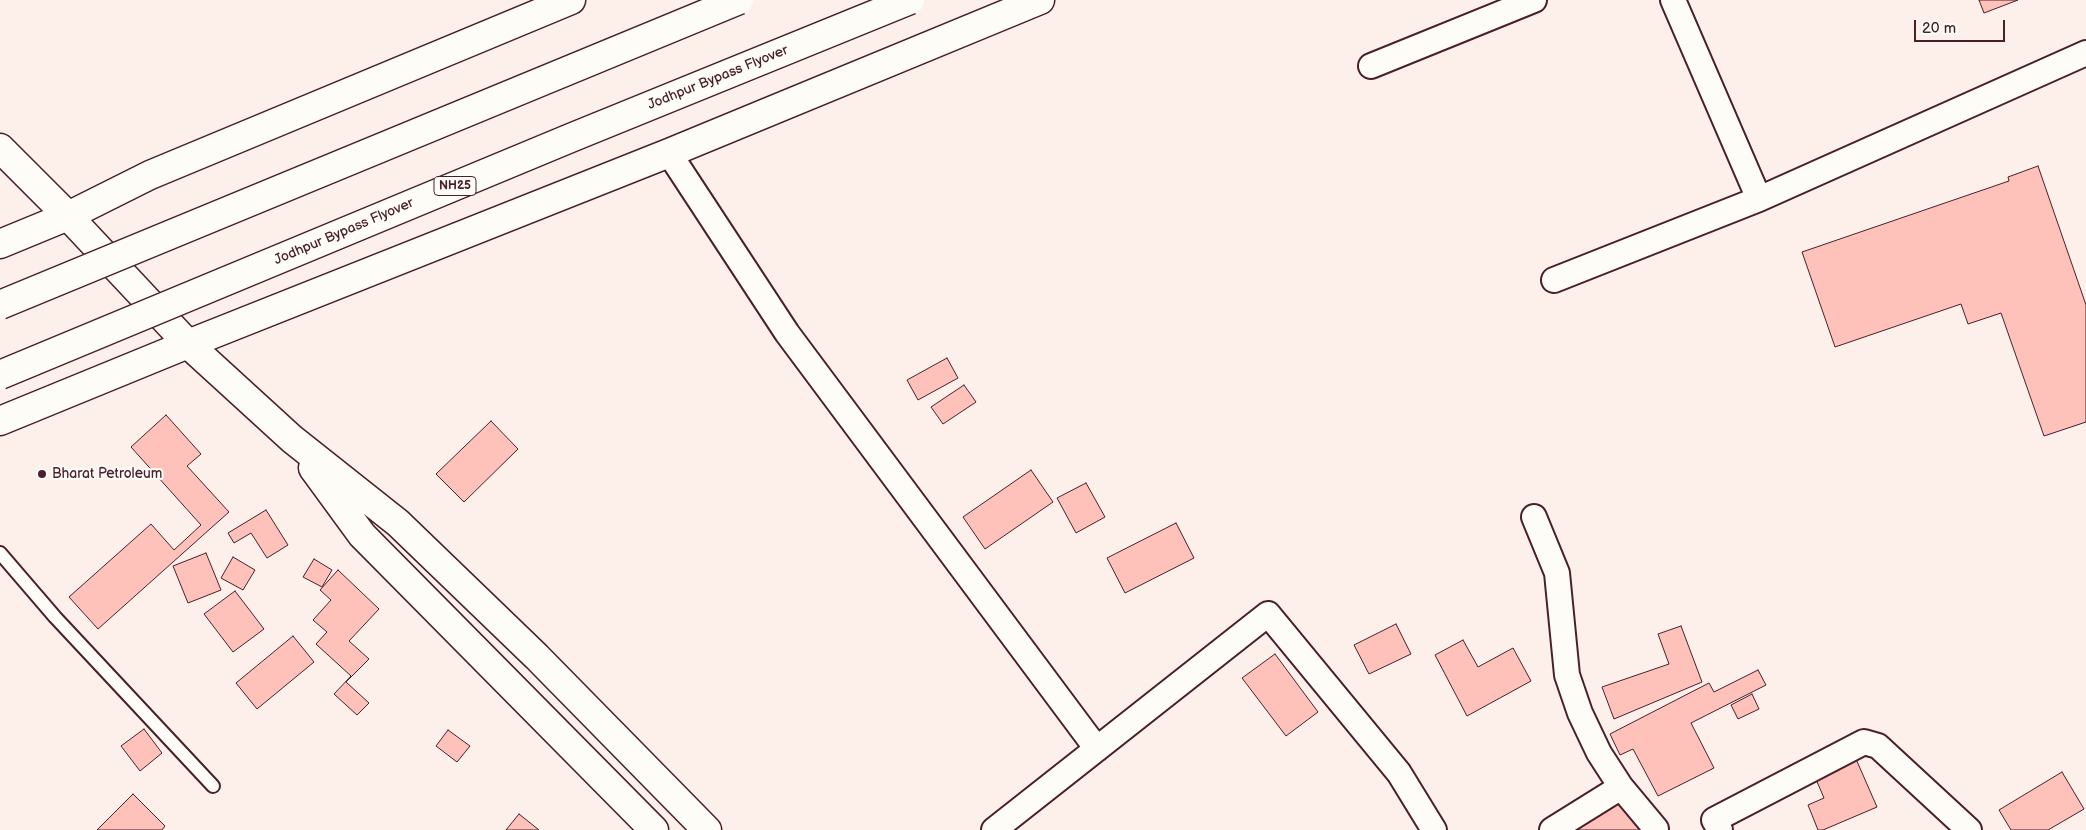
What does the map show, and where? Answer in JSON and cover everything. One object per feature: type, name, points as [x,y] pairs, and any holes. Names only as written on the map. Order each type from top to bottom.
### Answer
[{"type":"main road","points":[[0,244],[68,216],[150,175],[570,0]]},
{"type":"main road","points":[[0,305],[739,0]]},
{"type":"main road","name":"Jodhpur Bypass Flyover","points":[[0,374],[555,144],[910,0]]},
{"type":"main road","points":[[0,421],[188,344],[669,153],[1040,0]]},
{"type":"main road","points":[[0,148],[68,216],[188,344],[292,440],[398,523],[537,657],[707,830]]},
{"type":"main road","points":[[292,440],[362,535],[654,830]]},
{"type":"street","points":[[1371,66],[1534,0]]},
{"type":"street","points":[[1673,0],[1759,199]]},
{"type":"street","points":[[1554,280],[1759,199],[2086,53]]},
{"type":"street","points":[[669,153],[787,333],[1097,748]]},
{"type":"street","points":[[1534,517],[1557,573],[1567,675],[1580,713],[1599,753],[1621,787],[1656,829]]},
{"type":"street","points":[[994,830],[1268,614],[1399,774],[1434,830]]},
{"type":"street","points":[[1720,830],[1714,820],[1864,742],[1878,746],[1969,830]]},
{"type":"street","points":[[1552,830],[1621,787]]},
{"type":"lane","points":[[0,553],[54,617],[214,786]]},
{"type":"building","points":[[1979,0],[2018,0],[1984,13]]},
{"type":"building","points":[[2038,166],[2086,305],[2086,422],[2044,436],[2001,313],[1968,324],[1961,304],[1835,347],[1802,252],[2009,181],[2008,177]]},
{"type":"building","points":[[947,358],[958,378],[918,400],[907,380]]},
{"type":"building","points":[[964,385],[976,402],[943,424],[931,407]]},
{"type":"building","points":[[166,415],[201,454],[187,466],[229,512],[98,629],[69,597],[151,524],[174,550],[201,525],[131,447]]},
{"type":"building","points":[[491,421],[518,449],[464,502],[436,474]]},
{"type":"building","points":[[1031,470],[1053,502],[985,549],[963,517]]},
{"type":"building","points":[[1086,483],[1105,517],[1076,533],[1057,498]]},
{"type":"building","points":[[266,510],[288,545],[267,558],[251,533],[234,543],[228,533]]},
{"type":"building","points":[[1176,523],[1194,558],[1125,593],[1107,558]]},
{"type":"building","points":[[206,553],[221,590],[188,603],[173,566]]},
{"type":"building","points":[[233,557],[255,570],[243,590],[221,578]]},
{"type":"building","points":[[314,559],[332,570],[322,587],[303,577]]},
{"type":"building","points":[[338,570],[379,609],[349,641],[369,659],[346,682],[369,703],[357,715],[334,694],[351,676],[316,644],[327,632],[313,620],[331,600],[320,590]]},
{"type":"building","points":[[235,591],[264,629],[233,652],[204,614]]},
{"type":"building","points":[[1396,624],[1411,654],[1369,674],[1354,645]]},
{"type":"building","points":[[1681,626],[1702,682],[1614,719],[1602,687],[1669,664],[1658,634]]},
{"type":"building","points":[[293,636],[314,662],[257,709],[236,683]]},
{"type":"building","points":[[1463,640],[1478,667],[1513,648],[1531,681],[1467,716],[1435,655]]},
{"type":"building","points":[[1275,654],[1318,712],[1286,736],[1242,678]]},
{"type":"building","points":[[1758,670],[1766,685],[1691,723],[1714,768],[1658,796],[1633,749],[1620,755],[1610,734],[1709,683],[1714,692]]},
{"type":"building","points":[[1752,694],[1759,709],[1738,719],[1731,705]]},
{"type":"building","points":[[144,729],[162,753],[140,771],[121,746]]},
{"type":"building","points":[[448,730],[470,746],[457,762],[436,746]]},
{"type":"building","points":[[1856,759],[1877,807],[1823,830],[1818,830],[1808,805],[1824,798],[1815,777]]},
{"type":"building","points":[[2062,772],[2084,809],[2048,830],[2011,830],[1999,810]]},
{"type":"building","points":[[1619,791],[1643,830],[1568,830]]},
{"type":"building","points":[[133,794],[165,826],[162,830],[97,830]]},
{"type":"building","points":[[519,814],[539,830],[506,830]]},
{"type":"place","name":"Bharat Petroleum","points":[[42,474]]}]
